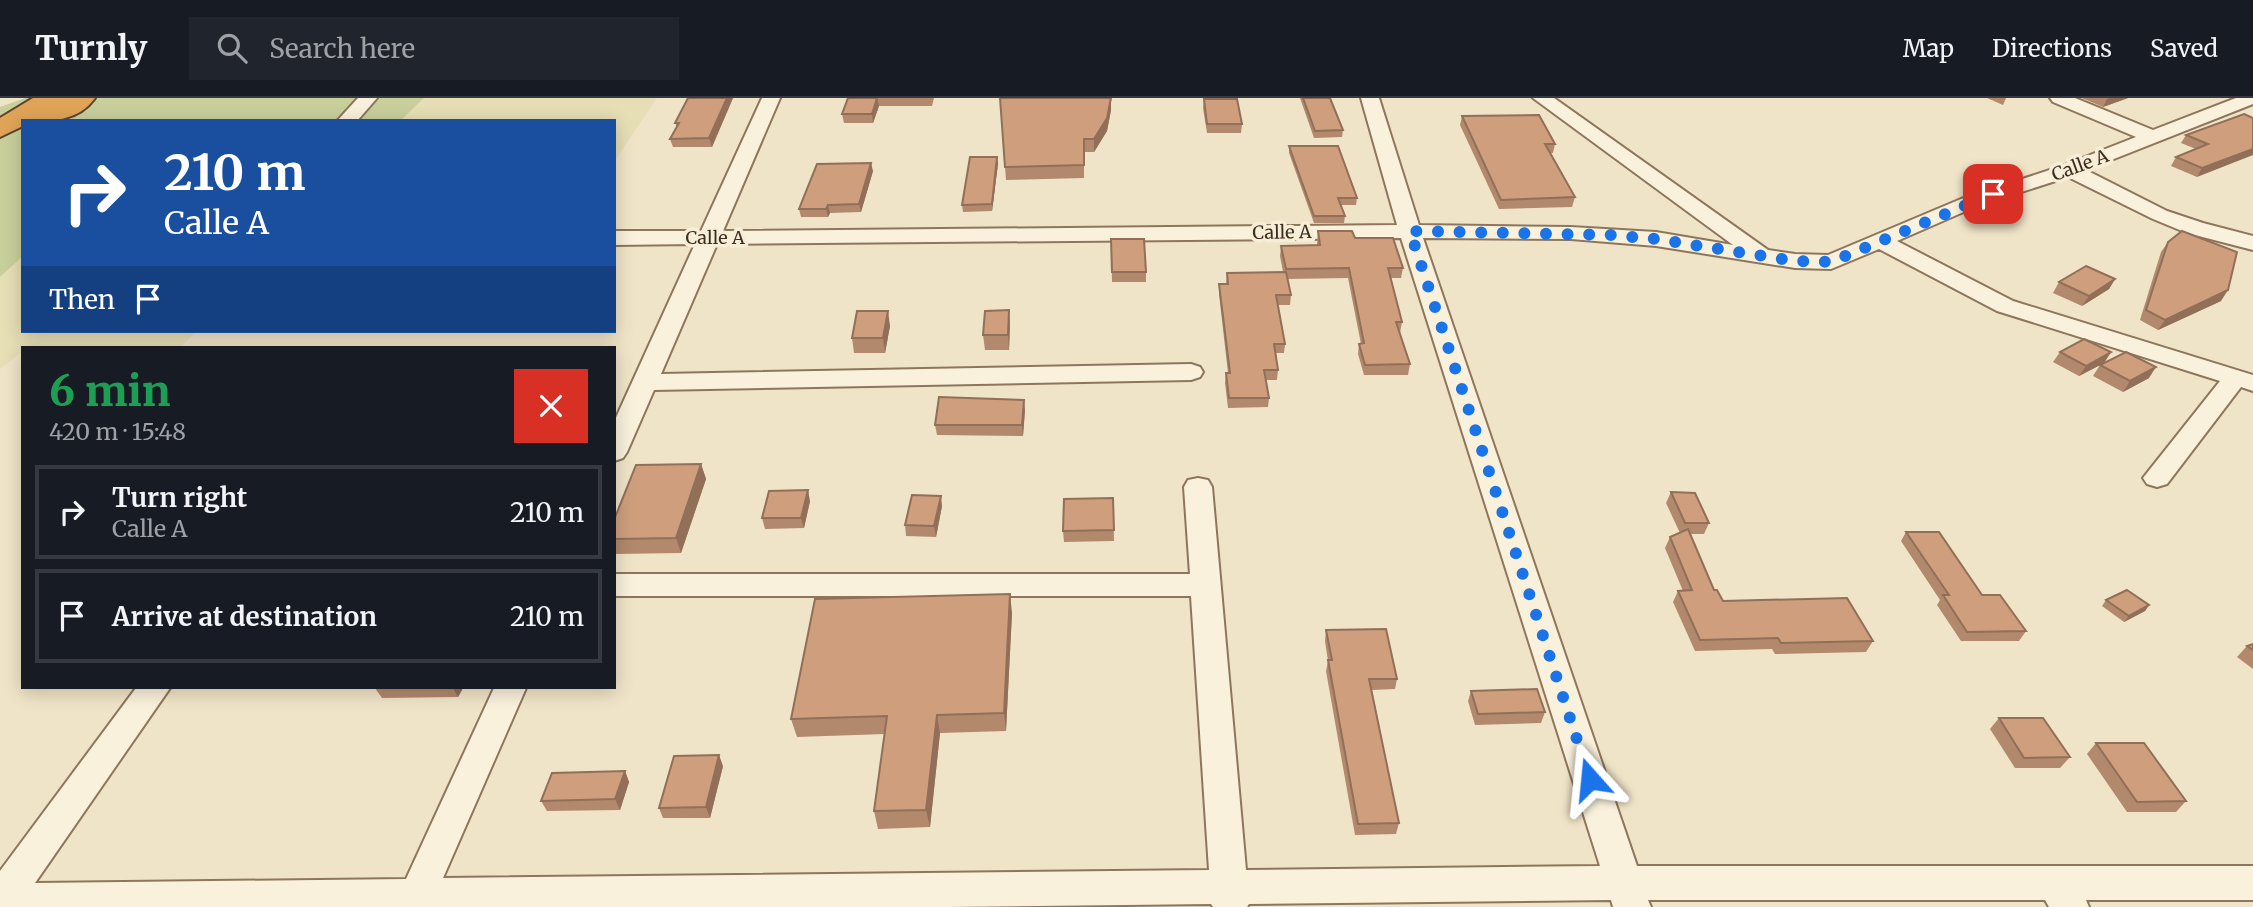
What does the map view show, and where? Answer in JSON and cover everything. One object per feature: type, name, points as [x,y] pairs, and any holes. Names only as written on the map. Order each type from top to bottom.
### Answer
[{"type":"highway","points":[[0,129],[51,98]]},
{"type":"highway","points":[[48,119],[82,98]]},
{"type":"highway","points":[[0,151],[21,137]]},
{"type":"street","points":[[348,119],[368,98]]},
{"type":"street","points":[[616,447],[771,98]]},
{"type":"street","points":[[1370,98],[1410,231],[1628,895]]},
{"type":"street","points":[[1542,98],[1765,257]]},
{"type":"street","points":[[2059,98],[2152,138]]},
{"type":"street","name":"Calle A","points":[[616,238],[1410,231],[1610,235],[1656,239],[1795,261],[1831,262],[1969,203],[2068,170],[2253,99]]},
{"type":"street","points":[[2068,170],[2160,215],[2195,228],[2253,243]]},
{"type":"street","points":[[1882,242],[2006,306],[2244,380],[2157,478]]},
{"type":"street","points":[[645,382],[1191,372]]},
{"type":"street","points":[[1198,487],[1229,897]]},
{"type":"street","points":[[616,585],[1206,585]]},
{"type":"street","points":[[0,901],[153,689]]},
{"type":"street","points":[[417,896],[510,689]]},
{"type":"street","points":[[0,901],[417,896],[2063,895],[2253,883]]},
{"type":"shaded area","points":[[424,98],[657,98],[616,159],[616,119],[402,119]]},
{"type":"shaded area","points":[[21,258],[21,333],[194,333],[182,346],[21,346],[21,353],[0,369],[0,277]]},
{"type":"green space","points":[[25,98],[424,98],[402,119],[21,119],[21,258],[0,277],[0,107]]},
{"type":"building","points":[[688,98],[727,98],[709,138],[670,139]]},
{"type":"building","points":[[848,98],[877,98],[872,114],[842,114]]},
{"type":"building","points":[[1000,98],[1111,98],[1107,118],[1094,139],[1084,139],[1084,165],[1005,167]]},
{"type":"building","points":[[1303,98],[1330,98],[1343,130],[1315,131]]},
{"type":"building","points":[[1204,99],[1237,99],[1242,124],[1207,124]]},
{"type":"building","points":[[2244,114],[2253,118],[2253,149],[2202,168],[2176,157],[2208,144],[2186,135]]},
{"type":"building","points":[[1539,115],[1555,144],[1545,144],[1575,197],[1501,200],[1462,116]]},
{"type":"building","points":[[1289,146],[1338,146],[1357,198],[1338,198],[1345,216],[1314,216]]},
{"type":"building","points":[[970,157],[997,157],[992,204],[962,205]]},
{"type":"building","points":[[871,163],[859,204],[828,205],[826,209],[799,209],[817,164]]},
{"type":"building","points":[[1318,231],[1352,231],[1355,238],[1393,238],[1403,268],[1388,268],[1402,322],[1396,322],[1410,364],[1365,365],[1359,344],[1364,343],[1349,268],[1286,269],[1281,246],[1320,245]]},
{"type":"building","points":[[2182,231],[2237,252],[2228,290],[2165,320],[2146,310],[2168,242]]},
{"type":"building","points":[[1111,239],[1144,239],[1146,272],[1112,272]]},
{"type":"building","points":[[2086,266],[2115,279],[2089,296],[2059,282]]},
{"type":"building","points":[[1286,272],[1291,295],[1276,295],[1285,344],[1274,344],[1278,370],[1264,370],[1269,398],[1229,398],[1226,373],[1230,373],[1219,284],[1228,284],[1227,273]]},
{"type":"building","points":[[1009,310],[1008,335],[983,335],[985,311]]},
{"type":"building","points":[[857,311],[888,311],[883,338],[852,338]]},
{"type":"building","points":[[2084,339],[2111,352],[2086,366],[2060,352]]},
{"type":"building","points":[[2126,352],[2156,367],[2130,381],[2100,365]]},
{"type":"building","points":[[939,397],[1024,400],[1022,425],[935,425]]},
{"type":"building","points":[[701,464],[676,538],[616,539],[616,515],[636,465]]},
{"type":"building","points":[[808,490],[801,518],[762,518],[769,491]]},
{"type":"building","points":[[1671,492],[1695,493],[1709,523],[1685,523]]},
{"type":"building","points":[[912,495],[941,496],[934,526],[905,525]]},
{"type":"building","points":[[1113,498],[1114,530],[1063,531],[1064,499]]},
{"type":"building","points":[[1688,529],[1714,590],[1717,590],[1723,601],[1847,598],[1873,641],[1781,643],[1778,638],[1700,640],[1678,591],[1692,590],[1670,537]]},
{"type":"building","points":[[1906,532],[1939,532],[1982,595],[2000,595],[2026,631],[1967,632],[1943,595],[1949,595]]},
{"type":"building","points":[[2127,590],[2149,605],[2129,616],[2106,600]]},
{"type":"building","points":[[1010,594],[1004,713],[937,715],[926,810],[874,811],[887,716],[791,719],[815,599]]},
{"type":"building","points":[[1386,629],[1397,679],[1369,679],[1399,823],[1358,824],[1328,660],[1332,660],[1326,630]]},
{"type":"building","points":[[1537,689],[1545,712],[1478,714],[1471,691]]},
{"type":"building","points":[[1999,718],[2043,718],[2070,757],[2024,758]]},
{"type":"building","points":[[2096,743],[2144,743],[2186,801],[2137,802]]},
{"type":"building","points":[[719,755],[706,807],[659,808],[674,756]]},
{"type":"building","points":[[625,771],[615,799],[541,801],[552,773]]},
{"type":"route","points":[[1590,779],[1410,231],[1610,235],[1656,239],[1795,261],[1831,262],[1993,194]]}]
